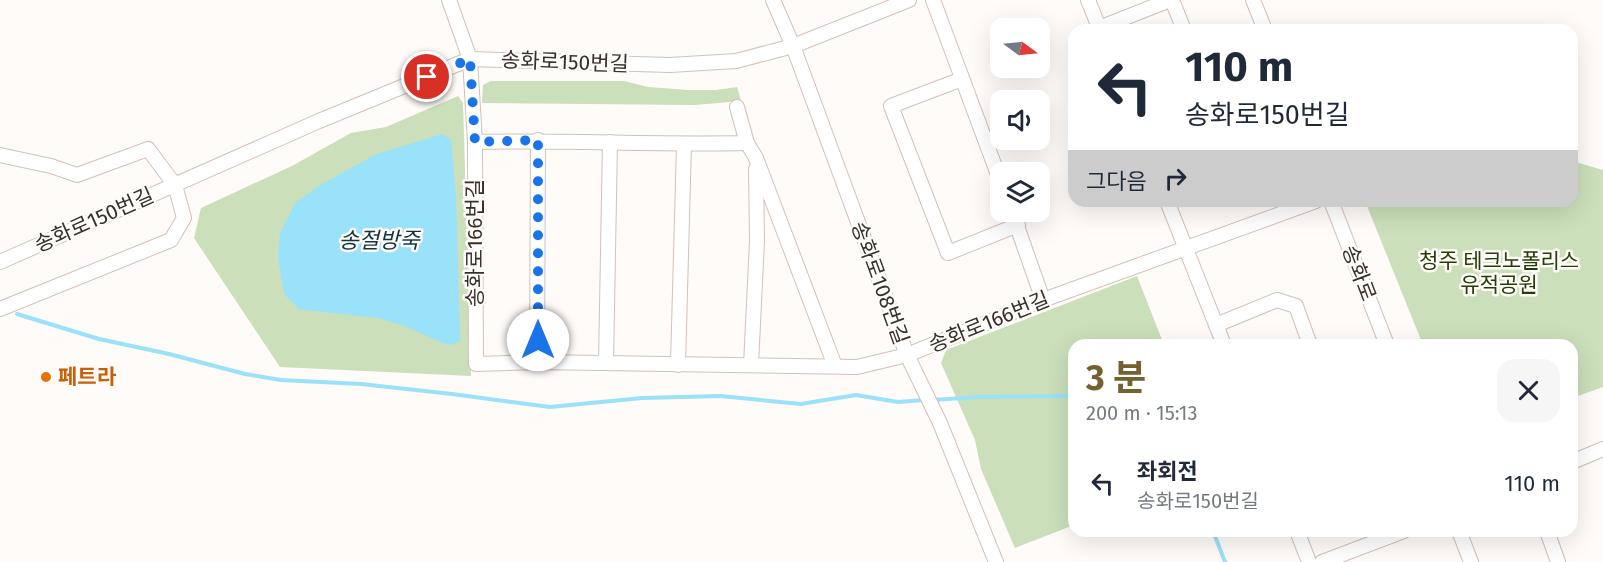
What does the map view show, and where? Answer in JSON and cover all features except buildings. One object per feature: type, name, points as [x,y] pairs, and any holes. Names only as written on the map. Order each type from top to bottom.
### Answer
[{"type":"street","name":"송화로166번길","points":[[448,0],[470,59],[475,142],[476,364],[537,362],[856,367],[907,356],[1043,300],[1299,207]]},
{"type":"street","name":"송화로108번길","points":[[773,0],[907,356],[940,423],[996,562]]},
{"type":"street","name":"송화로150번길","points":[[0,262],[319,121],[470,59],[670,65],[736,61],[792,46],[909,0]]},
{"type":"street","points":[[933,0],[993,162]]},
{"type":"street","points":[[1088,0],[1097,24]]},
{"type":"street","points":[[1111,24],[1171,0],[1181,24]]},
{"type":"street","points":[[1253,0],[1263,24]]},
{"type":"street","points":[[963,79],[891,106],[948,253],[1018,225]]},
{"type":"street","points":[[737,107],[747,142],[756,158],[835,366]]},
{"type":"street","points":[[537,362],[538,140]]},
{"type":"street","points":[[475,142],[538,140],[684,144],[747,142]]},
{"type":"street","points":[[606,363],[610,142]]},
{"type":"street","points":[[678,365],[684,144]]},
{"type":"street","points":[[0,155],[51,166],[76,175],[148,149],[175,184],[184,218],[171,240],[0,309]]},
{"type":"street","points":[[751,365],[757,241],[756,158]]},
{"type":"street","points":[[1169,207],[1222,339]]},
{"type":"street","name":"송화로","points":[[1333,207],[1385,339]]},
{"type":"street","points":[[1017,222],[1043,300]]},
{"type":"street","points":[[757,241],[765,226],[772,223],[781,227]]},
{"type":"street","points":[[1216,325],[1277,300],[1296,306],[1308,339]]},
{"type":"street","points":[[1578,459],[1603,449]]},
{"type":"street","points":[[1299,537],[1309,562]]},
{"type":"street","points":[[1322,562],[1388,537]]},
{"type":"street","points":[[1461,537],[1471,562]]},
{"type":"street","points":[[1549,537],[1558,562]]},
{"type":"green space","points":[[491,81],[624,81],[648,87],[688,90],[737,87],[741,101],[695,105],[482,103],[483,85]]},
{"type":"green space","points":[[458,96],[463,103],[471,376],[280,367],[194,238],[201,208],[292,166],[351,133],[386,127]]},
{"type":"green space","name":"청주 테크노폴리스 유적공원","points":[[1578,163],[1603,170],[1603,387],[1578,396],[1578,339],[1421,339],[1367,207],[1578,207]]},
{"type":"green space","points":[[1137,276],[1162,339],[1068,339],[1068,527],[1015,548],[981,469],[975,440],[941,363],[946,350]]},
{"type":"water","name":"송절방죽","points":[[442,134],[451,140],[456,198],[460,340],[452,345],[378,318],[299,309],[284,294],[278,258],[280,233],[295,203],[322,184],[377,154]]},
{"type":"waterway","points":[[17,314],[99,339],[245,374],[281,380],[361,384],[550,407],[642,398],[720,396],[801,404],[856,395],[898,402],[925,400]]},
{"type":"waterway","points":[[932,400],[1068,396]]},
{"type":"waterway","points":[[1215,537],[1225,562]]},
{"type":"place","name":"페트라","points":[[46,377]]},
{"type":"route","points":[[427,77],[470,59],[475,142],[538,140],[538,340]]}]
